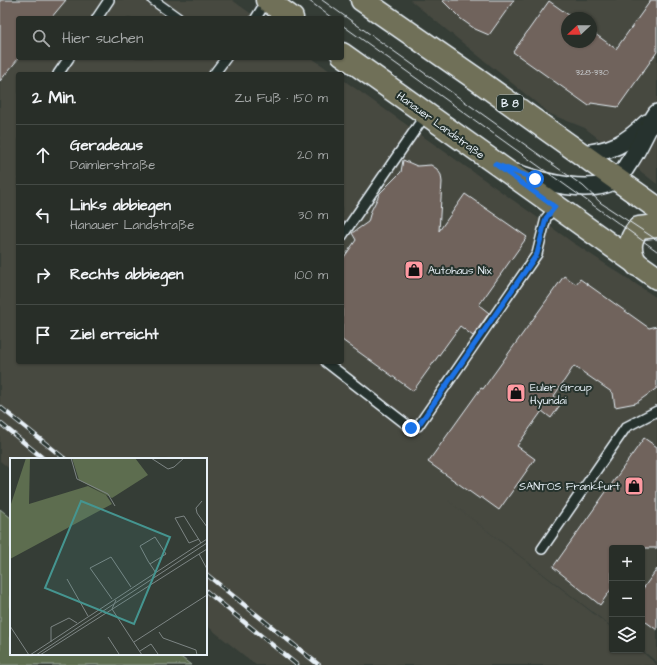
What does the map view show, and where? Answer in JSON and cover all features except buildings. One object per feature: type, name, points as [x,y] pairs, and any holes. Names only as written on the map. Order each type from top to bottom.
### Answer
[{"type":"main road","points":[[267,0],[289,16]]},
{"type":"main road","name":"B 8","points":[[362,0],[657,208]]},
{"type":"main road","name":"Hanauer Landstraße","points":[[344,55],[555,207],[657,278]]},
{"type":"main road","points":[[637,265],[631,252],[630,244],[633,234],[639,228],[657,226]]},
{"type":"street","points":[[580,154],[610,150],[634,135],[656,115]]},
{"type":"street","points":[[495,164],[517,173],[558,186],[591,186],[609,183],[616,179],[636,152],[656,115]]},
{"type":"lane","points":[[98,16],[109,0]]},
{"type":"lane","points":[[153,0],[175,16]]},
{"type":"lane","points":[[257,16],[267,0]]},
{"type":"lane","points":[[59,72],[68,60]]},
{"type":"lane","points":[[216,72],[224,60]]},
{"type":"lane","points":[[344,233],[426,114]]},
{"type":"lane","points":[[329,364],[411,428],[418,426],[537,254],[546,218],[555,207]]},
{"type":"lane","points":[[542,549],[626,427],[657,412]]},
{"type":"shaded area","points":[[0,0],[232,0],[254,16],[16,16],[16,60],[315,60],[331,72],[16,72],[16,364],[344,364],[344,80],[572,242],[657,298],[657,662],[645,652],[645,545],[609,545],[609,625],[441,495],[609,626],[609,653],[643,653],[657,665],[256,665],[207,626],[207,458],[10,458],[10,469],[0,461]]},
{"type":"shaded area","points":[[410,0],[657,0],[657,184],[585,128],[550,114]]},
{"type":"green space","points":[[0,509],[10,517],[10,655],[178,655],[191,665],[0,665]]},
{"type":"tram line","points":[[308,0],[329,16]]},
{"type":"tram line","points":[[322,0],[583,186],[601,203],[657,240]]},
{"type":"tram line","points":[[344,26],[657,251]]},
{"type":"railway","points":[[0,407],[64,458]]},
{"type":"railway","points":[[0,423],[43,458]]},
{"type":"railway","points":[[207,575],[319,665]]},
{"type":"railway","points":[[207,592],[297,665]]},
{"type":"place","name":"Autohaus Nix","points":[[414,270]]},
{"type":"place","name":"Euler Group Hyundai","points":[[516,393]]},
{"type":"place","name":"SANTOS Frankfurt","points":[[634,486]]},
{"type":"route","points":[[411,428],[418,426],[537,254],[546,218],[555,207],[495,164],[535,179]]}]
